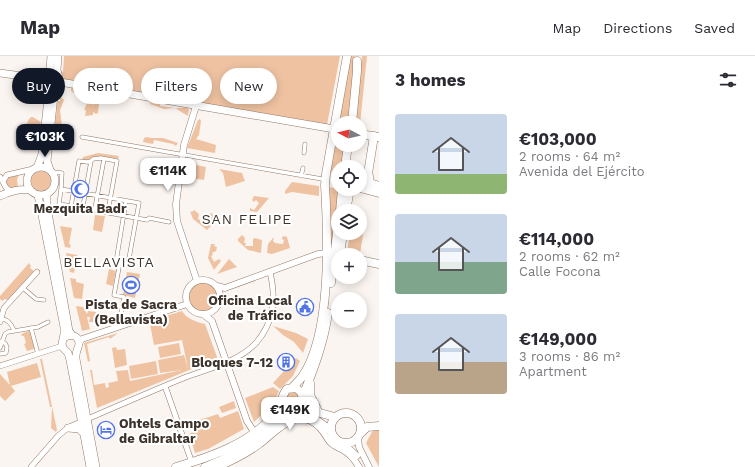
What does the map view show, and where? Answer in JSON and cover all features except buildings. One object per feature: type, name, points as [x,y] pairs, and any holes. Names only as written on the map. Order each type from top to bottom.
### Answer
[{"type":"main road","points":[[50,68],[51,56]]},
{"type":"main road","points":[[57,68],[58,56]]},
{"type":"main road","points":[[338,116],[347,56]]},
{"type":"main road","points":[[352,116],[357,59]]},
{"type":"main road","points":[[0,73],[12,75]]},
{"type":"main road","points":[[65,86],[196,106],[331,132]]},
{"type":"main road","points":[[35,169],[42,154],[47,104]]},
{"type":"main road","points":[[51,171],[44,167],[35,169],[29,173],[27,184],[30,190],[38,195],[47,194],[52,190],[55,184],[55,178],[47,161],[53,104]]},
{"type":"main road","points":[[367,177],[376,137]]},
{"type":"main road","points":[[176,467],[192,463],[228,448],[254,432],[274,415],[287,389],[292,388],[307,368],[317,338],[325,296],[327,252],[323,182],[331,152]]},
{"type":"main road","points":[[369,172],[370,183],[379,186]]},
{"type":"main road","points":[[367,188],[379,189]]},
{"type":"main road","points":[[367,189],[379,193]]},
{"type":"main road","points":[[0,196],[30,190]]},
{"type":"main road","points":[[47,194],[46,204],[70,331],[77,341],[76,359],[90,467]]},
{"type":"main road","points":[[38,195],[64,327],[64,338],[62,342],[70,360],[96,467]]},
{"type":"main road","points":[[205,467],[217,463],[244,449],[263,436],[300,406],[319,356],[326,330],[336,240]]},
{"type":"main road","points":[[367,261],[379,264]]},
{"type":"main road","points":[[64,338],[67,335],[77,341]]},
{"type":"main road","points":[[64,349],[71,352],[77,341]]},
{"type":"main road","points":[[313,372],[310,384],[310,396],[320,413]]},
{"type":"main road","points":[[292,388],[299,390],[303,397],[320,413],[335,417]]},
{"type":"main road","points":[[293,411],[306,413],[330,430],[334,438],[344,444],[351,443],[367,427],[379,426]]},
{"type":"main road","points":[[330,430],[331,423],[335,417],[345,412],[354,415],[360,422],[359,436]]},
{"type":"main road","points":[[68,428],[82,430],[85,435]]},
{"type":"street","points":[[196,106],[182,155],[176,215],[197,281]]},
{"type":"street","points":[[82,137],[301,176],[323,182]]},
{"type":"street","points":[[304,153],[306,144]]},
{"type":"street","points":[[71,206],[79,161],[92,161],[94,158],[104,159],[117,161],[108,211]]},
{"type":"street","points":[[95,208],[104,159]]},
{"type":"street","points":[[83,206],[92,161]]},
{"type":"street","points":[[301,176],[303,168]]},
{"type":"street","points":[[14,192],[5,188],[2,179],[7,175],[35,169]]},
{"type":"street","points":[[51,171],[62,173],[59,204],[147,220],[149,218],[169,222]]},
{"type":"street","points":[[61,189],[111,198],[126,201],[139,204],[128,264],[116,262],[126,201]]},
{"type":"street","points":[[212,321],[204,315],[194,312],[187,304],[187,290],[193,282],[208,280],[217,286],[225,288],[327,252]]},
{"type":"street","points":[[120,262],[114,295],[124,297],[121,312],[125,325]]},
{"type":"street","points":[[14,330],[8,321],[5,319],[1,320],[2,306],[23,288],[37,272]]},
{"type":"street","points":[[31,467],[52,443],[68,428],[165,386],[226,362],[242,355],[251,348],[268,324],[273,305],[274,296],[270,272]]},
{"type":"street","points":[[204,315],[213,311],[219,304],[220,295],[217,286]]},
{"type":"street","points":[[23,288],[36,300],[44,300]]},
{"type":"street","points":[[220,295],[225,288]]},
{"type":"street","points":[[77,341],[187,304]]},
{"type":"street","points":[[213,311],[212,321],[247,421],[254,432]]},
{"type":"street","points":[[0,348],[1,341],[6,334],[14,330],[38,327],[48,322]]},
{"type":"street","points":[[31,328],[38,354]]},
{"type":"street","points":[[0,354],[6,353],[7,350],[6,344],[1,341]]},
{"type":"street","points":[[1,364],[64,349]]},
{"type":"street","points":[[165,386],[192,463]]},
{"type":"street","points":[[219,467],[247,453],[285,423],[299,419],[307,420],[315,424],[331,443],[351,455],[359,467]]},
{"type":"street","points":[[359,436],[360,446],[370,467]]},
{"type":"street","points":[[344,444],[358,458],[363,467]]},
{"type":"shaded area","points":[[64,56],[340,56],[327,125],[207,104],[212,104],[212,68],[141,68],[141,92],[133,91],[133,68],[73,68],[73,81],[65,79],[65,68],[63,68]]},
{"type":"shaded area","points":[[350,56],[355,56],[349,116],[340,116]]},
{"type":"shaded area","points":[[362,56],[367,56],[361,116],[356,116]]},
{"type":"shaded area","points":[[58,104],[62,104],[60,110],[62,126],[69,134],[56,138],[56,132],[54,132]]},
{"type":"shaded area","points":[[87,104],[99,104],[98,113],[96,114],[93,112],[93,115],[85,116],[86,110],[84,110]]},
{"type":"shaded area","points":[[150,104],[160,104],[160,106],[175,108],[164,109]]},
{"type":"shaded area","points":[[184,107],[189,109],[188,116],[175,108]]},
{"type":"shaded area","points":[[31,117],[41,122],[39,126],[30,125],[29,131],[37,133],[37,149],[35,148],[36,134],[28,131],[27,129],[27,122]]},
{"type":"shaded area","points":[[200,119],[199,135],[196,139],[216,145],[215,153],[187,148],[198,120]]},
{"type":"shaded area","points":[[144,138],[163,138],[178,143],[176,146],[154,140],[153,144],[143,142]]},
{"type":"shaded area","points":[[334,152],[345,152],[344,160],[332,160]]},
{"type":"shaded area","points":[[98,153],[119,156],[118,159],[102,156],[82,160],[83,157]]},
{"type":"shaded area","points":[[186,163],[206,167],[204,180],[183,177]]},
{"type":"shaded area","points":[[219,169],[242,173],[245,181],[226,187],[223,173]]},
{"type":"shaded area","points":[[41,171],[48,174],[51,181],[48,188],[41,191],[34,188],[31,181],[34,174]]},
{"type":"shaded area","points":[[19,174],[17,180],[18,187],[10,188],[6,184],[6,179],[10,176]]},
{"type":"shaded area","points":[[292,182],[319,186],[319,196],[292,192],[285,194],[285,191]]},
{"type":"shaded area","points":[[328,187],[331,188],[331,196],[339,196],[338,204],[331,204],[331,240],[334,240],[333,248],[331,248],[331,265],[327,299]]},
{"type":"shaded area","points":[[254,196],[269,198],[257,212],[250,211],[250,208],[254,210],[259,203],[256,200],[254,202],[252,200]]},
{"type":"shaded area","points":[[194,210],[199,214],[198,219],[200,222],[208,223],[207,215],[212,213],[215,222],[207,230],[193,219],[190,211],[192,212]]},
{"type":"shaded area","points":[[95,215],[105,216],[102,232],[93,230]]},
{"type":"shaded area","points":[[60,226],[72,228],[69,244],[71,245],[70,248],[65,247]]},
{"type":"shaded area","points":[[242,235],[245,238],[245,246],[253,246],[253,239],[255,238],[262,240],[261,253],[248,250],[238,241]]},
{"type":"shaded area","points":[[282,237],[287,237],[290,248],[272,254],[267,253],[268,244],[273,238],[275,243],[283,244],[284,240]]},
{"type":"shaded area","points":[[349,240],[362,240],[361,248],[348,248]]},
{"type":"shaded area","points":[[211,244],[215,244],[214,246],[217,247],[216,251],[212,253],[213,255],[211,256],[214,262],[219,259],[221,261],[214,270],[208,258]]},
{"type":"shaded area","points":[[66,253],[77,255],[74,273],[70,272]]},
{"type":"shaded area","points":[[229,259],[237,267],[217,274]]},
{"type":"shaded area","points":[[29,263],[31,266],[30,268],[34,271],[8,300],[5,299],[2,301],[0,296]]},
{"type":"shaded area","points":[[109,269],[116,271],[113,286],[106,284]]},
{"type":"shaded area","name":"Pista de Sacra (Bellavista)","points":[[127,272],[140,274],[135,298],[123,295]]},
{"type":"shaded area","points":[[70,278],[76,279],[76,282],[84,284],[82,299],[74,298]]},
{"type":"shaded area","points":[[203,283],[213,287],[217,297],[213,307],[203,311],[193,307],[189,297],[193,287]]},
{"type":"shaded area","points":[[76,306],[83,307],[87,314],[88,311],[96,312],[94,322],[89,322],[90,317],[87,317],[90,329],[82,331]]},
{"type":"shaded area","points":[[182,311],[192,320],[205,324],[217,357],[216,359],[97,408],[90,370],[92,370],[94,385],[105,383],[106,388],[109,387],[108,383],[118,381],[116,371],[128,370],[130,381],[182,370],[160,373],[158,360],[184,355],[188,369],[182,340],[154,345],[150,324],[150,321]]},
{"type":"shaded area","points":[[117,314],[119,314],[121,320],[98,327],[100,318],[106,319],[107,316],[116,318]]},
{"type":"shaded area","points":[[273,326],[296,333],[308,339],[303,353],[294,342]]},
{"type":"shaded area","points":[[29,331],[31,332],[37,348],[27,351],[24,344],[26,343],[24,336],[21,334]]},
{"type":"shaded area","points":[[118,333],[110,339],[109,337],[87,344],[90,361],[88,362],[84,343]]},
{"type":"shaded area","points":[[179,343],[181,354],[160,358],[158,347]]},
{"type":"shaded area","points":[[116,347],[117,350],[125,349],[127,365],[115,368],[112,348]]},
{"type":"shaded area","points":[[296,358],[300,361],[293,376],[280,389],[273,383]]},
{"type":"shaded area","points":[[40,359],[42,359],[57,430],[56,432],[51,428],[52,407],[50,407]]},
{"type":"shaded area","points":[[156,361],[158,374],[131,379],[129,366]]},
{"type":"shaded area","points":[[37,363],[41,377],[11,386],[15,391],[5,401],[0,396],[0,374],[10,385],[7,372]]},
{"type":"shaded area","points":[[273,387],[279,391],[273,404],[254,422],[245,398]]},
{"type":"shaded area","points":[[291,392],[295,392],[299,398],[295,404],[291,404],[287,400],[287,396]]},
{"type":"shaded area","points":[[234,401],[236,408],[222,413],[219,407]]},
{"type":"shaded area","points":[[238,411],[244,429],[208,449],[195,453],[189,434],[193,432],[190,423],[218,414],[220,418]]},
{"type":"shaded area","points":[[373,430],[379,430],[379,467],[366,443]]},
{"type":"place","name":"Mezquita Badr","points":[[80,189]]},
{"type":"place","name":"Pista de Sacra (Bellavista)","points":[[131,285]]},
{"type":"place","name":"Oficina Local de Tráfico","points":[[305,307]]},
{"type":"place","name":"Bloques 7-12","points":[[286,362]]},
{"type":"place","name":"Ohtels Campo de Gibraltar","points":[[106,430]]},
{"type":"district","name":"SAN FELIPE","points":[[247,219]]},
{"type":"district","name":"BELLAVISTA","points":[[109,262]]}]
